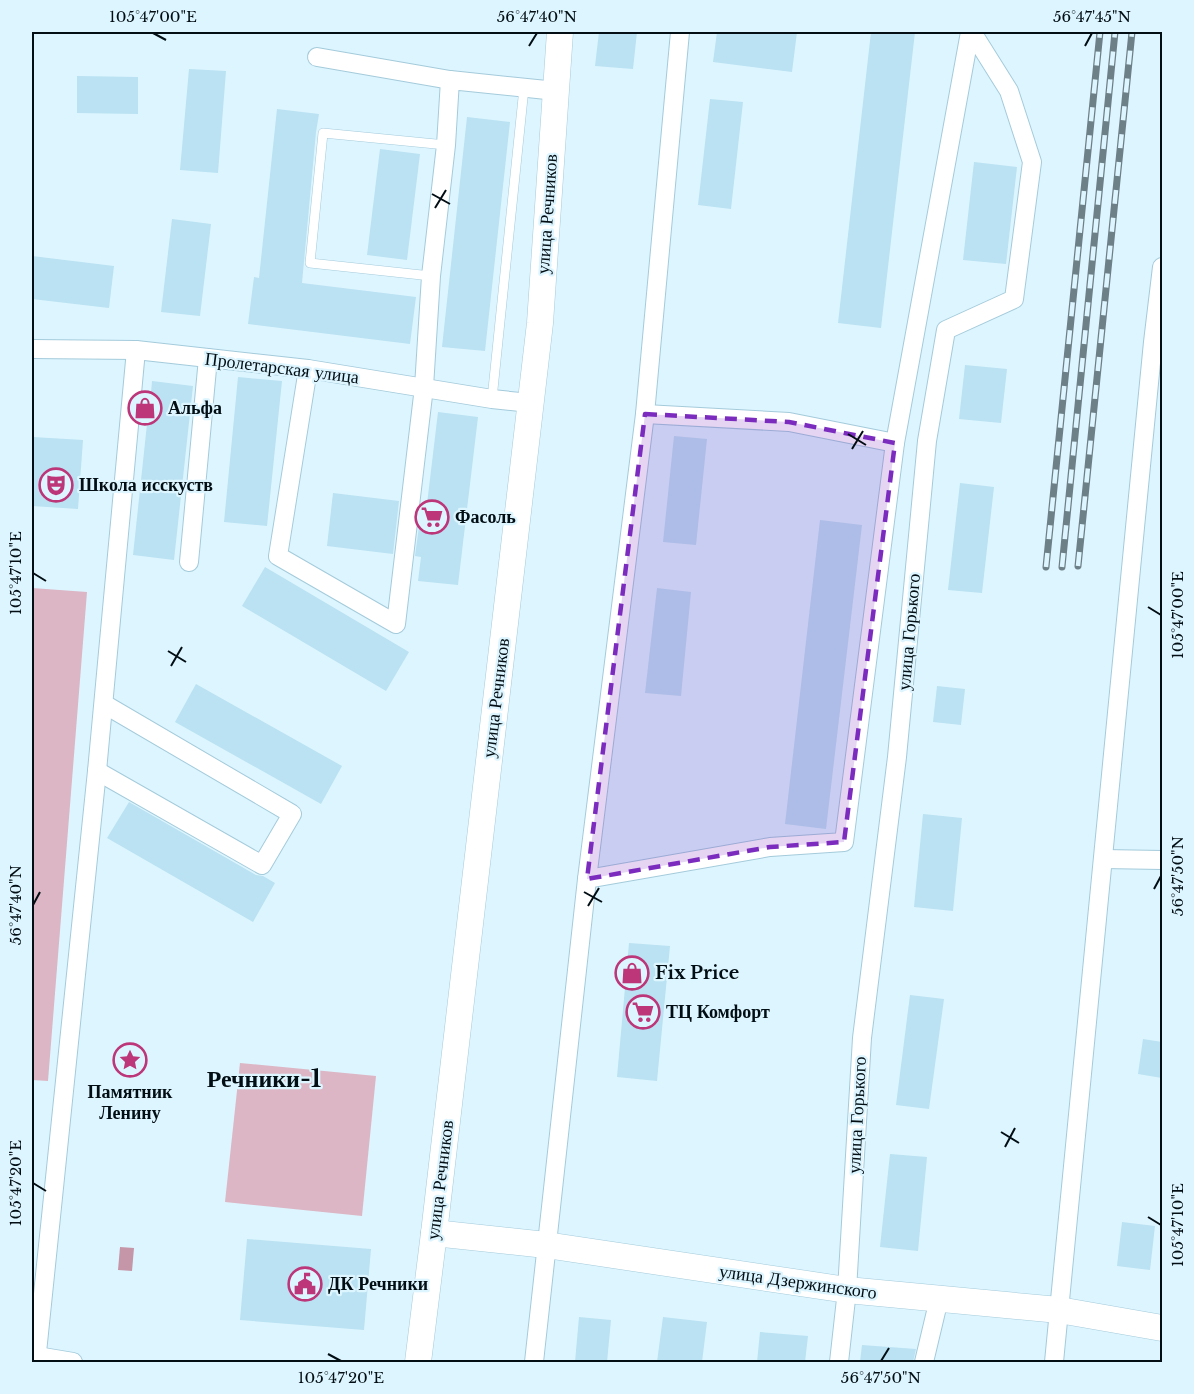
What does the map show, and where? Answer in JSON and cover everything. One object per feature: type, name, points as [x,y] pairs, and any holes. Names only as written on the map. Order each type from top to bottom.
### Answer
[{"type":"street","name":"улица Речников","points":[[418,1362],[540,323],[560,32]]},
{"type":"street","points":[[534,1362],[587,879],[645,414],[680,32]]},
{"type":"street","points":[[587,879],[770,847],[844,842],[895,443],[971,32]]},
{"type":"street","name":"улица Горького","points":[[847,1290],[862,1038],[897,758],[927,441],[946,330],[1014,299],[1032,162],[1009,92],[971,32]]},
{"type":"street","points":[[316,57],[450,80],[556,91]]},
{"type":"street","points":[[308,369],[278,556],[396,624],[424,387],[431,276],[446,145],[450,80]]},
{"type":"street","points":[[1054,1362],[1103,859],[1158,343],[1162,267]]},
{"type":"street","name":"Пролетарская улица","points":[[32,349],[136,350],[308,369],[530,403]]},
{"type":"street","points":[[73,1362],[36,1359],[98,771],[136,350]]},
{"type":"street","points":[[189,562],[208,358]]},
{"type":"street","points":[[645,414],[789,422],[895,443]]},
{"type":"street","points":[[98,771],[262,865],[292,814],[104,704]]},
{"type":"street","points":[[1103,859],[1162,860]]},
{"type":"street","name":"улица Дзержинского","points":[[434,1233],[546,1245],[847,1290],[1059,1310],[1162,1328]]},
{"type":"street","points":[[839,1362],[847,1290]]},
{"type":"street","points":[[924,1362],[939,1299]]},
{"type":"lane","points":[[492,399],[524,88]]},
{"type":"lane","points":[[431,276],[310,263],[323,133],[446,145]]},
{"type":"highlighted area","points":[[645,414],[789,422],[895,443],[844,842],[770,847],[587,879]]},
{"type":"shaded area","points":[[32,588],[87,592],[48,1081],[32,1080]]},
{"type":"shaded area","points":[[240,1063],[376,1076],[362,1216],[225,1202]]},
{"type":"shaded area","points":[[120,1247],[134,1248],[132,1271],[118,1270]]},
{"type":"building","points":[[599,32],[637,32],[633,69],[595,66]]},
{"type":"building","points":[[717,32],[797,32],[792,72],[713,62]]},
{"type":"building","points":[[871,32],[915,32],[881,328],[838,323]]},
{"type":"building","points":[[189,69],[226,71],[218,173],[180,170]]},
{"type":"building","points":[[77,76],[138,77],[138,114],[77,113]]},
{"type":"building","points":[[710,99],[743,102],[731,209],[698,205]]},
{"type":"building","points":[[277,109],[319,114],[302,283],[416,297],[410,344],[248,324],[254,277],[259,278]]},
{"type":"building","points":[[467,117],[510,122],[485,351],[442,347]]},
{"type":"building","points":[[380,149],[420,154],[407,260],[367,255]]},
{"type":"building","points":[[974,162],[1017,167],[1006,264],[963,260]]},
{"type":"building","points":[[172,219],[211,224],[200,316],[161,312]]},
{"type":"building","points":[[32,256],[114,266],[109,308],[32,299]]},
{"type":"building","points":[[965,365],[1007,369],[1001,423],[959,419]]},
{"type":"building","points":[[238,377],[282,381],[267,526],[224,522]]},
{"type":"building","points":[[152,381],[193,386],[174,560],[133,555],[147,424],[140,423],[142,403],[144,392],[151,393]]},
{"type":"building","points":[[438,412],[478,417],[458,585],[418,581],[421,557],[415,556],[422,504],[427,504]]},
{"type":"building","points":[[674,436],[707,439],[696,545],[663,542]]},
{"type":"building","name":"Школа исскуств","points":[[33,437],[83,440],[78,509],[32,506]]},
{"type":"building","points":[[960,483],[994,487],[982,593],[948,590]]},
{"type":"building","points":[[333,493],[399,501],[393,554],[327,546]]},
{"type":"building","points":[[820,520],[862,525],[826,829],[785,824]]},
{"type":"building","points":[[265,567],[409,652],[386,691],[242,606]]},
{"type":"building","points":[[657,588],[691,592],[681,696],[645,693]]},
{"type":"building","points":[[196,684],[342,766],[321,804],[175,722]]},
{"type":"building","points":[[937,686],[965,689],[961,725],[933,722]]},
{"type":"building","points":[[129,802],[256,875],[275,883],[253,922],[107,838]]},
{"type":"building","points":[[923,814],[962,818],[953,911],[914,907]]},
{"type":"building","name":"ТЦ Комфорт","points":[[629,943],[670,946],[657,1081],[617,1077]]},
{"type":"building","points":[[910,995],[944,999],[929,1109],[896,1105]]},
{"type":"building","points":[[1143,1039],[1162,1042],[1162,1078],[1138,1074]]},
{"type":"building","points":[[890,1154],[927,1157],[918,1251],[880,1247]]},
{"type":"building","points":[[1122,1222],[1155,1226],[1150,1270],[1117,1266]]},
{"type":"building","name":"ДК Речники","points":[[247,1239],[371,1249],[364,1330],[240,1320]]},
{"type":"building","points":[[579,1317],[611,1320],[607,1362],[575,1362]]},
{"type":"building","points":[[663,1317],[707,1322],[702,1362],[657,1362]]},
{"type":"building","points":[[760,1332],[808,1336],[805,1362],[757,1362]]},
{"type":"building","points":[[862,1345],[916,1349],[913,1362],[860,1362]]},
{"type":"railway","points":[[1046,567],[1100,32]]},
{"type":"railway","points":[[1062,567],[1115,32]]},
{"type":"railway","points":[[1078,566],[1132,32]]},
{"type":"place","name":"Альфа","points":[[145,408]]},
{"type":"place","name":"Школа исскуств","points":[[56,485]]},
{"type":"place","name":"Фасоль","points":[[432,517]]},
{"type":"place","name":"Fix Price","points":[[632,973]]},
{"type":"place","name":"ТЦ Комфорт","points":[[643,1012]]},
{"type":"place","name":"Памятник Ленину","points":[[130,1060]]},
{"type":"place","name":"ДК Речники","points":[[305,1284]]},
{"type":"district","name":"Речники-1","points":[[264,1078]]}]
